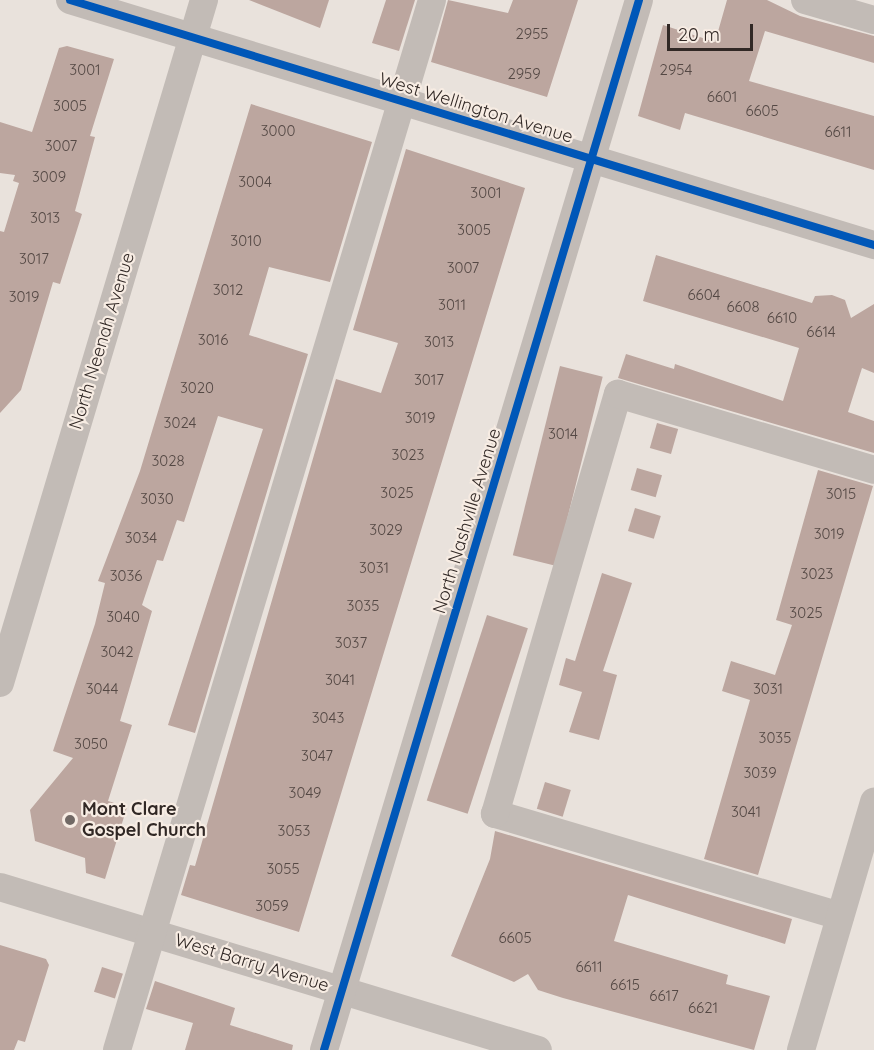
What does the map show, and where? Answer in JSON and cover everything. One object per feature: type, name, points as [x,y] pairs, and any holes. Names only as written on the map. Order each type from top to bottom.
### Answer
[{"type":"street","name":"West Wellington Avenue","points":[[70,0],[874,245]]},
{"type":"street","name":"North Neenah Avenue","points":[[0,683],[204,0]]},
{"type":"street","points":[[117,1050],[432,0]]},
{"type":"street","name":"North Nashville Avenue","points":[[324,1050],[639,0]]},
{"type":"street","points":[[805,0],[874,20]]},
{"type":"street","points":[[840,916],[495,814],[618,394],[874,471]]},
{"type":"street","points":[[801,1050],[874,802]]},
{"type":"street","name":"West Barry Avenue","points":[[0,887],[538,1050]]},
{"type":"building","points":[[249,0],[329,0],[320,28]]},
{"type":"building","points":[[386,0],[415,0],[399,51],[372,43]]},
{"type":"building","points":[[448,0],[508,13],[513,0],[578,0],[547,97],[431,62]]},
{"type":"building","points":[[727,0],[767,0],[800,16],[874,36],[874,63],[765,31],[749,81],[874,116],[874,170],[685,113],[680,130],[638,116],[663,25],[715,42]]},
{"type":"building","points":[[67,46],[114,59],[90,136],[95,137],[75,211],[82,214],[60,284],[53,282],[21,390],[0,413],[0,231],[4,232],[19,183],[13,181],[15,175],[0,173],[0,122],[32,132],[59,48]]},
{"type":"building","points":[[251,104],[372,142],[330,282],[269,267],[249,335],[308,354],[195,733],[168,725],[263,429],[218,416],[184,522],[177,520],[163,561],[157,560],[142,605],[152,611],[120,721],[132,725],[108,801],[127,807],[105,879],[86,873],[85,858],[35,841],[30,810],[73,758],[53,751],[95,624],[105,583],[98,581],[140,471]]},
{"type":"building","points":[[406,149],[525,188],[299,932],[181,895],[190,865],[195,866],[336,379],[381,393],[398,343],[353,330]]},
{"type":"building","points":[[656,255],[812,303],[815,296],[832,295],[845,300],[851,318],[874,304],[874,373],[862,368],[848,412],[874,421],[874,453],[618,378],[626,354],[674,369],[675,364],[783,401],[799,348],[643,301]]},
{"type":"building","points":[[560,366],[603,377],[556,566],[513,555]]},
{"type":"building","points":[[657,423],[678,429],[671,454],[650,448]]},
{"type":"building","points":[[637,468],[662,475],[656,497],[631,490]]},
{"type":"building","points":[[818,470],[873,486],[758,875],[704,859],[750,700],[722,691],[731,661],[775,675],[792,625],[776,620]]},
{"type":"building","points":[[635,508],[661,516],[654,539],[628,531]]},
{"type":"building","points":[[602,573],[632,583],[603,671],[617,675],[599,740],[569,732],[582,692],[559,685],[566,658],[575,661]]},
{"type":"building","points":[[487,615],[528,628],[468,814],[427,800]]},
{"type":"building","points":[[545,782],[571,790],[563,817],[537,809]]},
{"type":"building","points":[[495,831],[792,919],[785,944],[628,895],[614,941],[728,975],[726,984],[770,996],[754,1050],[563,998],[538,990],[528,974],[514,982],[451,956],[490,859]]},
{"type":"building","points":[[0,945],[46,959],[49,965],[25,1042],[18,1040],[14,1050],[0,1050]]},
{"type":"building","points":[[102,967],[123,974],[115,999],[94,992]]},
{"type":"building","points":[[155,981],[235,1008],[230,1025],[293,1045],[292,1050],[185,1050],[193,1023],[146,1009]]},
{"type":"cycle path","points":[[70,0],[874,245]]},
{"type":"cycle path","points":[[324,1050],[639,0]]},
{"type":"place","name":"Mont Clare Gospel Church","points":[[70,820]]}]
